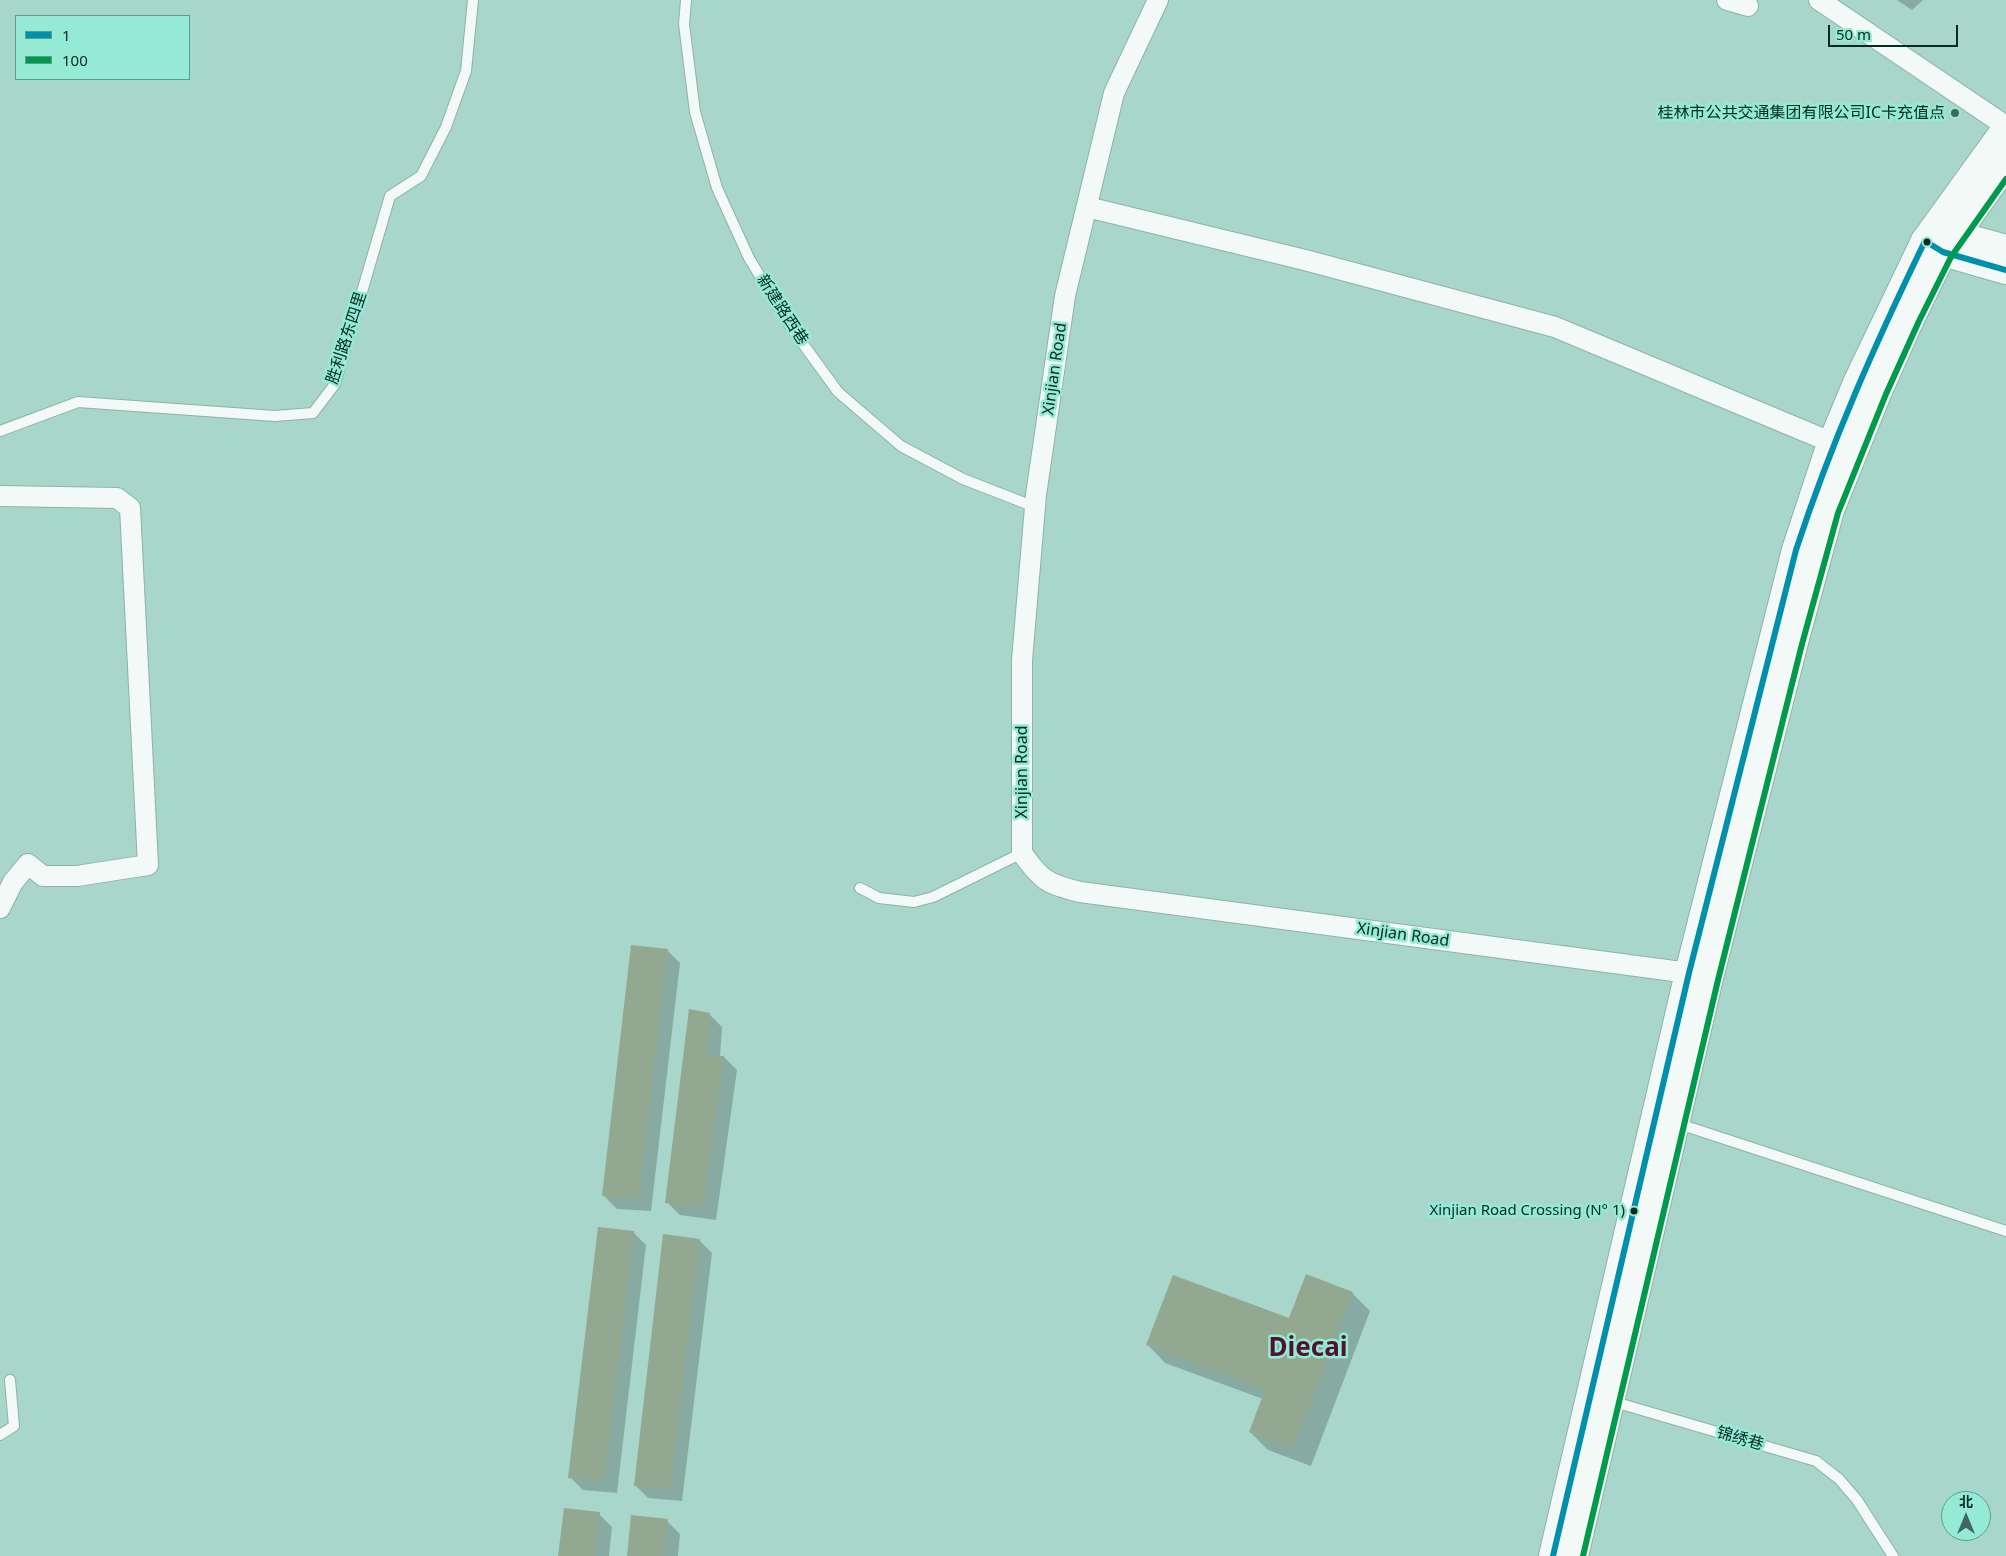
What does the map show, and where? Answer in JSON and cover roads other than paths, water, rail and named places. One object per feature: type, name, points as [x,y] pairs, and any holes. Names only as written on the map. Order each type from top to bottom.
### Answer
[{"type":"main road","points":[[1553,1556],[1699,975],[1796,550],[1810,504],[1857,383],[1941,243],[2006,127]]},
{"type":"main road","points":[[1574,1556],[1676,1123],[1699,975],[1830,510],[1941,243],[2006,164]]},
{"type":"main road","points":[[1941,243],[2006,249]]},
{"type":"main road","points":[[1941,243],[2006,270]]},
{"type":"street","name":"Xinjian Road","points":[[1158,0],[1114,93],[1066,296],[1035,507],[1022,660],[1022,853],[1037,875],[1055,886],[1080,892],[1699,975]]},
{"type":"street","points":[[1727,0],[1748,6]]},
{"type":"street","points":[[1819,0],[2006,127]]},
{"type":"street","points":[[1087,207],[1305,260],[1555,327],[1833,443]]},
{"type":"street","points":[[0,496],[117,498],[130,508],[148,865],[77,876],[44,876],[28,864],[14,882],[0,908]]},
{"type":"lane","name":"胜利路东四里","points":[[0,431],[78,402],[275,416],[313,413],[335,384],[390,196],[421,176],[446,127],[466,71],[473,0]]},
{"type":"lane","name":"新建路西巷","points":[[686,0],[684,24],[695,112],[717,188],[749,258],[790,326],[838,392],[901,446],[963,479],[1035,507]]},
{"type":"lane","points":[[860,888],[879,898],[914,902],[933,897],[1022,853]]},
{"type":"lane","points":[[1676,1123],[2006,1230]]},
{"type":"lane","points":[[0,1435],[14,1426],[10,1380]]},
{"type":"lane","name":"锦绣巷","points":[[1610,1401],[1816,1461],[1839,1479],[1857,1500],[1893,1556]]},
{"type":"place","name":"桂林市公共交通集团有限公司IC卡充值点","points":[[1955,113]]},
{"type":"place","name":"Xinjian Road Crossing (N° 1)","points":[[1634,1211]]},
{"type":"district","name":"Diecai","points":[[1308,1349]]}]
